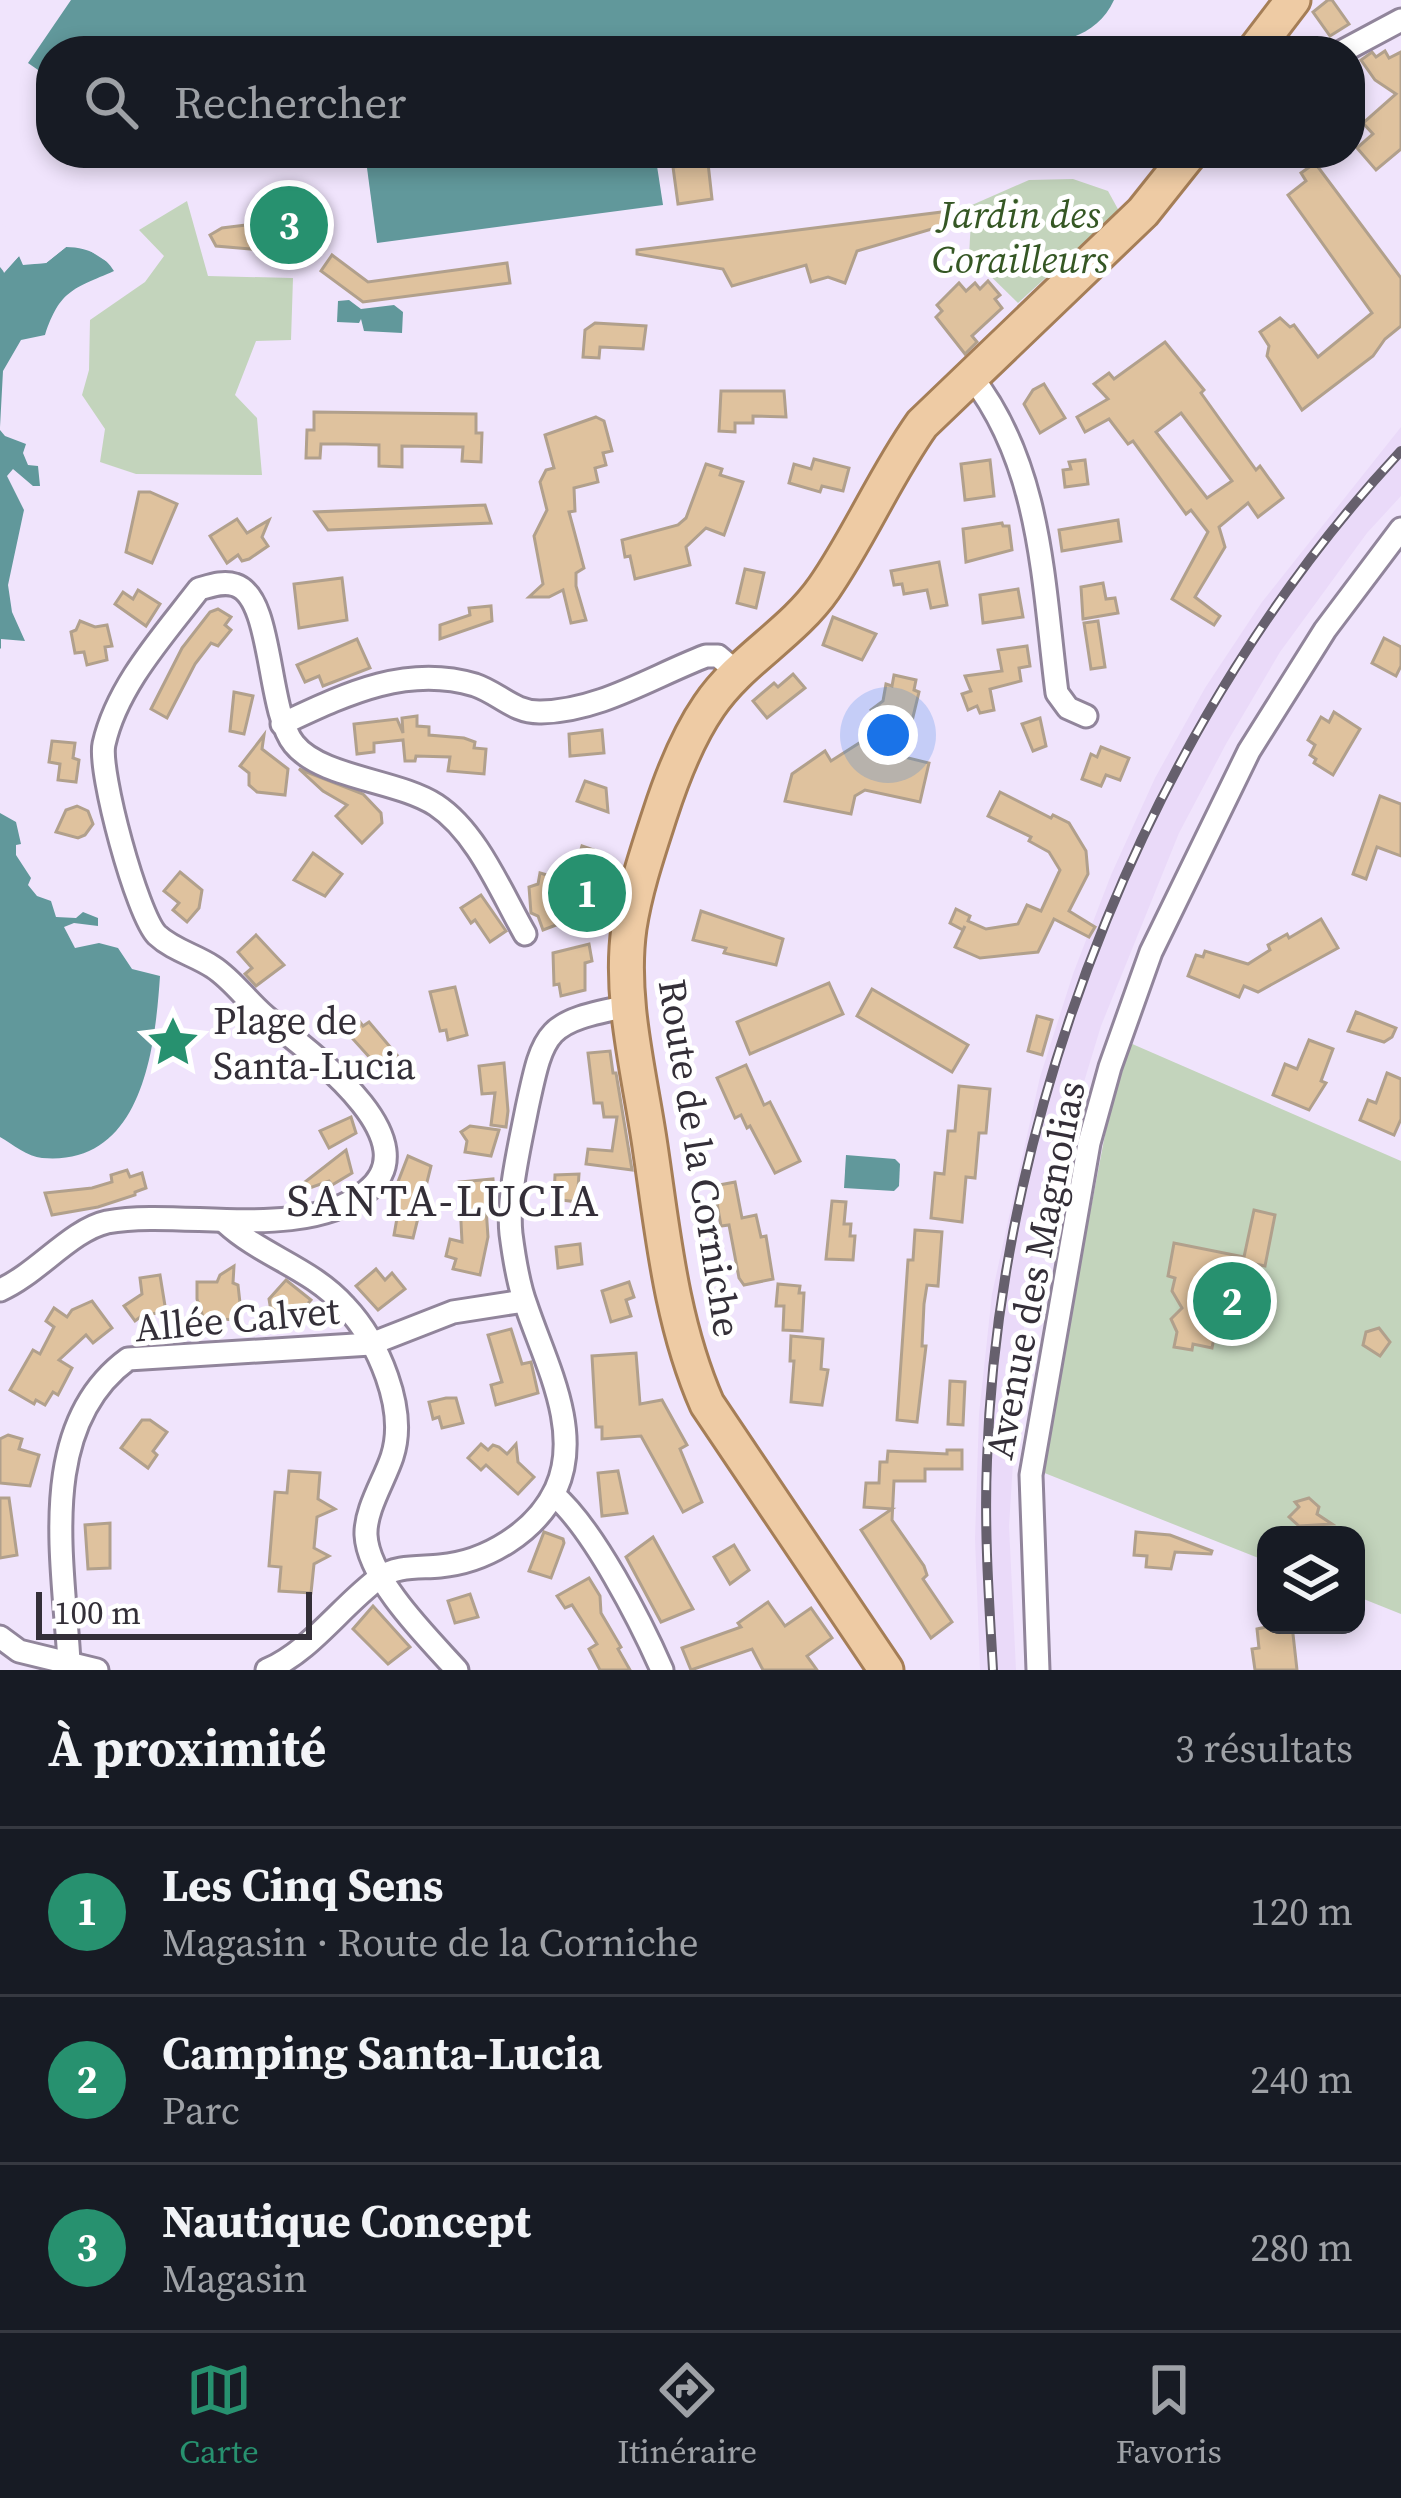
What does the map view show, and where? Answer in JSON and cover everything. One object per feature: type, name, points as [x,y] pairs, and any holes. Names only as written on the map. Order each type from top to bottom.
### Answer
[{"type":"main road","points":[[1265,36],[1293,0]]},
{"type":"main road","name":"Route de la Corniche","points":[[886,1670],[707,1404],[692,1371],[674,1308],[629,1006],[628,931],[641,870],[684,752],[709,705],[738,673],[797,623],[825,587],[898,457],[922,424],[1143,212],[1178,168]]},
{"type":"street","points":[[1365,39],[1401,20]]},
{"type":"street","points":[[971,376],[992,402],[1035,512],[1057,693],[1068,708],[1086,716]]},
{"type":"street","name":"Avenue des Magnolias","points":[[1038,1670],[1031,1475],[1089,1143],[1117,1047],[1151,952],[1249,751],[1325,630],[1401,529]]},
{"type":"street","points":[[0,1290],[106,1222],[226,1223],[314,1213],[369,1190],[380,1173],[385,1152],[382,1135],[338,1077],[212,966],[155,933],[140,908],[105,776],[103,749],[114,711],[199,590],[233,584],[248,592],[282,724],[293,744],[309,759],[439,806],[472,844],[525,934]]},
{"type":"street","points":[[282,724],[394,678],[440,676],[481,687],[520,711],[540,712],[561,711],[635,688],[706,656],[718,656],[738,673]]},
{"type":"street","points":[[267,1670],[310,1641],[382,1575],[476,1560],[514,1540],[554,1495],[565,1441],[561,1410],[524,1301],[510,1230],[520,1143],[540,1049],[554,1030],[593,1013],[629,1006]]},
{"type":"street","points":[[226,1223],[243,1238],[302,1268],[347,1307],[371,1344],[391,1388],[397,1425],[394,1452],[365,1531],[369,1550],[409,1616],[457,1670]]},
{"type":"street","name":"Allée Calvet","points":[[69,1662],[59,1524],[63,1475],[84,1409],[106,1374],[128,1359],[371,1344],[453,1312],[524,1301]]},
{"type":"street","points":[[554,1495],[612,1576],[662,1670]]},
{"type":"street","points":[[0,1636],[19,1651],[97,1670]]},
{"type":"shaded area","points":[[71,0],[1114,0],[1094,26],[1075,36],[46,36]]},
{"type":"shaded area","points":[[367,168],[657,168],[663,205],[377,243]]},
{"type":"shaded area","points":[[66,247],[93,253],[114,271],[70,293],[56,309],[45,335],[21,340],[3,371],[0,427],[0,267],[4,272],[20,255],[23,264],[46,263]]},
{"type":"shaded area","points":[[349,300],[361,309],[394,305],[403,312],[402,333],[364,331],[361,319],[359,323],[337,322],[338,301]]},
{"type":"shaded area","points":[[1401,427],[1401,496],[1367,533],[1280,652],[1226,744],[1179,833],[1101,1026],[1034,1246],[1019,1368],[1009,1526],[1016,1670],[980,1670],[975,1539],[979,1414],[992,1294],[1040,1077],[1073,974],[1155,778],[1205,688],[1262,602]]},
{"type":"shaded area","points":[[0,430],[26,444],[23,453],[28,465],[38,466],[40,486],[33,486],[13,469],[7,476],[24,510],[8,585],[12,612],[25,641],[1,639],[1,649],[0,648]]},
{"type":"shaded area","points":[[0,813],[16,822],[21,844],[16,845],[16,855],[31,878],[28,885],[37,896],[51,901],[56,917],[76,918],[83,912],[98,918],[98,926],[74,923],[64,927],[75,948],[99,943],[118,948],[132,969],[160,976],[154,1037],[137,1098],[122,1124],[102,1144],[76,1156],[37,1157],[0,1137]]},
{"type":"shaded area","points":[[846,1155],[895,1159],[900,1164],[899,1186],[894,1191],[844,1188]]},
{"type":"green space","name":"Jardin des Corailleurs","points":[[1073,179],[1108,191],[1119,211],[1018,303],[969,255],[972,205],[1029,180]]},
{"type":"green space","points":[[187,201],[208,276],[293,278],[291,340],[256,341],[235,395],[257,418],[262,475],[136,474],[100,462],[105,429],[82,395],[89,370],[90,320],[145,282],[164,256],[139,230]]},
{"type":"green space","points":[[1130,1043],[1401,1161],[1401,1614],[1365,1600],[1365,1526],[1257,1526],[1257,1557],[1042,1472],[1084,1207],[1091,1208],[1112,1098]]},
{"type":"pier","points":[[0,217],[20,231],[5,263],[18,249],[27,258],[44,257],[66,241],[86,242],[113,258],[109,263],[84,247],[66,247],[46,263],[23,265],[19,256],[4,273],[0,256],[14,232],[0,223]]},
{"type":"building","points":[[1328,0],[1349,24],[1330,36],[1313,12]]},
{"type":"building","points":[[1385,51],[1389,58],[1401,52],[1401,149],[1376,170],[1365,157],[1365,141],[1373,134],[1365,121],[1396,94],[1375,80],[1365,66],[1365,57],[1372,52],[1376,57]]},
{"type":"building","points":[[673,168],[709,168],[712,199],[678,204]]},
{"type":"building","points":[[1319,168],[1401,278],[1401,326],[1373,356],[1302,410],[1267,356],[1269,346],[1260,332],[1280,318],[1294,325],[1318,357],[1372,313],[1288,195],[1306,181],[1301,173]]},
{"type":"building","points":[[298,194],[306,254],[216,246],[210,235],[222,228],[269,222],[266,197]]},
{"type":"building","points":[[974,208],[976,216],[857,251],[845,283],[828,277],[811,282],[806,265],[732,286],[723,269],[637,254],[637,250]]},
{"type":"building","points":[[332,255],[368,282],[507,263],[510,283],[363,302],[321,271]]},
{"type":"building","points":[[988,281],[1000,295],[995,299],[1002,308],[972,336],[977,342],[965,354],[936,317],[942,311],[937,305],[959,283],[966,291],[975,283],[980,289]]},
{"type":"building","points":[[595,323],[646,326],[643,349],[600,347],[599,358],[583,357],[585,330]]},
{"type":"building","points":[[1165,342],[1204,390],[1201,393],[1256,470],[1260,466],[1283,498],[1258,517],[1248,503],[1219,527],[1225,547],[1195,597],[1220,616],[1214,625],[1172,599],[1208,532],[1191,510],[1186,514],[1133,441],[1128,444],[1109,419],[1085,432],[1077,417],[1108,399],[1094,384],[1109,373],[1114,379]],"holes":[[[1181,413],[1232,481],[1207,498],[1156,432]]]},
{"type":"building","points":[[1044,384],[1065,418],[1040,433],[1024,404]]},
{"type":"building","points":[[721,391],[784,391],[786,417],[753,416],[753,423],[735,423],[735,432],[719,431]]},
{"type":"building","points":[[314,412],[476,414],[476,433],[482,433],[481,462],[462,461],[463,447],[402,446],[402,467],[379,466],[379,445],[346,444],[321,444],[320,458],[306,458],[307,430],[314,430]]},
{"type":"building","points":[[596,417],[604,421],[612,451],[603,453],[606,465],[595,468],[598,482],[574,488],[575,511],[569,512],[584,568],[576,573],[576,586],[586,620],[571,623],[563,590],[549,597],[529,597],[543,584],[534,536],[547,510],[540,482],[546,470],[554,468],[545,435]]},
{"type":"building","points":[[814,459],[849,468],[843,491],[822,486],[820,492],[789,483],[794,464],[811,469]]},
{"type":"building","points":[[990,460],[994,496],[965,500],[961,464]]},
{"type":"building","points":[[1085,460],[1088,484],[1065,487],[1063,470],[1071,469],[1069,462]]},
{"type":"building","points":[[706,464],[722,469],[720,475],[743,482],[724,535],[706,528],[686,547],[690,565],[635,579],[622,540],[678,525],[686,518]]},
{"type":"building","points":[[139,492],[177,504],[152,563],[126,552]]},
{"type":"building","points":[[485,505],[491,523],[328,530],[315,512]]},
{"type":"building","points":[[237,519],[247,533],[269,520],[262,537],[268,546],[249,559],[242,561],[238,555],[227,563],[210,536]]},
{"type":"building","points":[[1118,520],[1121,541],[1062,551],[1059,530]]},
{"type":"building","points":[[1009,526],[1012,550],[966,562],[963,529]]},
{"type":"building","points":[[939,562],[947,605],[931,608],[927,590],[904,594],[902,584],[894,585],[891,571]]},
{"type":"building","points":[[745,569],[764,573],[756,608],[737,603]]},
{"type":"building","points":[[342,578],[347,620],[299,628],[294,584]]},
{"type":"building","points":[[1103,583],[1106,599],[1115,598],[1118,613],[1083,619],[1081,587]]},
{"type":"building","points":[[1018,589],[1023,617],[983,623],[980,595]]},
{"type":"building","points":[[138,590],[160,604],[146,626],[115,604],[123,592],[133,599]]},
{"type":"building","points":[[491,606],[492,621],[440,639],[440,625],[470,615],[469,608]]},
{"type":"building","points":[[218,609],[231,617],[225,625],[231,630],[218,646],[211,643],[195,664],[167,718],[151,709],[182,648],[210,612]]},
{"type":"building","points":[[833,617],[876,634],[862,660],[823,645]]},
{"type":"building","points":[[80,621],[95,627],[107,625],[112,646],[105,647],[107,660],[87,665],[84,652],[75,653],[71,632]]},
{"type":"building","points":[[1098,621],[1105,667],[1091,669],[1084,623]]},
{"type":"building","points":[[1384,638],[1401,647],[1396,676],[1372,663]]},
{"type":"building","points":[[357,639],[370,668],[323,686],[319,676],[305,682],[297,665]]},
{"type":"building","points":[[1027,646],[1030,666],[1019,668],[1021,681],[990,689],[994,710],[980,713],[977,706],[968,710],[962,694],[971,691],[965,676],[1002,671],[998,650]]},
{"type":"building","points":[[793,674],[805,688],[767,718],[753,701]]},
{"type":"building","points":[[894,675],[916,680],[914,690],[919,692],[896,755],[929,763],[920,802],[865,790],[855,796],[851,814],[785,801],[792,774],[825,751],[831,761],[867,738],[861,728],[876,719],[871,710],[883,701],[886,684],[892,686]]},
{"type":"building","points":[[234,692],[253,696],[244,734],[230,731]]},
{"type":"building","points":[[1334,712],[1360,729],[1333,775],[1314,763],[1310,755],[1315,745],[1308,740],[1321,717],[1329,722]]},
{"type":"building","points":[[417,716],[417,726],[429,727],[429,735],[464,738],[475,742],[474,748],[486,749],[484,774],[448,771],[450,757],[416,756],[415,761],[405,761],[403,740],[374,743],[374,752],[357,754],[354,724],[397,719],[403,733],[402,718]]},
{"type":"building","points":[[1040,718],[1046,746],[1033,751],[1022,724]]},
{"type":"building","points":[[602,730],[604,753],[570,756],[569,734]]},
{"type":"building","points":[[264,735],[262,749],[288,769],[285,795],[257,792],[249,785],[249,773],[240,766]]},
{"type":"building","points":[[52,741],[75,743],[76,782],[58,780],[60,764],[49,762]]},
{"type":"building","points":[[1101,747],[1129,758],[1120,780],[1106,775],[1101,786],[1082,779],[1091,754],[1097,757]]},
{"type":"building","points":[[299,769],[363,794],[381,813],[382,823],[362,843],[336,816],[347,805]]},
{"type":"building","points":[[585,781],[606,788],[608,812],[577,801]]},
{"type":"building","points":[[1000,792],[1069,823],[1086,851],[1088,874],[1069,911],[1095,927],[1089,937],[1054,919],[1038,952],[980,958],[955,947],[965,926],[963,930],[950,923],[956,909],[986,929],[1018,924],[1027,905],[1041,911],[1060,870],[1049,852],[1029,841],[1031,837],[988,816]]},
{"type":"building","points":[[1380,796],[1401,804],[1401,856],[1377,847],[1366,879],[1353,874]]},
{"type":"building","points":[[77,806],[88,811],[93,824],[85,835],[78,838],[56,832],[66,810]]},
{"type":"building","points":[[582,846],[605,854],[593,889],[593,911],[543,930],[538,916],[531,913],[529,887],[538,884],[540,873],[571,882]]},
{"type":"building","points":[[313,853],[342,874],[325,896],[294,880]]},
{"type":"building","points":[[180,872],[202,890],[199,908],[187,922],[173,910],[179,903],[164,891]]},
{"type":"building","points":[[481,895],[506,931],[490,942],[461,908]]},
{"type":"building","points":[[701,911],[783,939],[776,965],[693,940]]},
{"type":"building","points":[[1321,919],[1338,948],[1258,992],[1244,986],[1239,997],[1188,976],[1196,955],[1203,957],[1205,951],[1248,964],[1270,950],[1268,945]]},
{"type":"building","points":[[256,935],[284,965],[256,986],[245,974],[252,968],[238,952]]},
{"type":"building","points":[[589,944],[592,961],[585,963],[585,990],[561,996],[559,984],[554,985],[553,953]]},
{"type":"building","points":[[829,983],[843,1014],[750,1054],[737,1022]]},
{"type":"building","points":[[455,987],[467,1035],[448,1040],[446,1030],[440,1031],[430,992]]},
{"type":"building","points":[[872,989],[968,1045],[952,1072],[857,1016]]},
{"type":"building","points":[[1356,1012],[1396,1028],[1392,1037],[1384,1042],[1348,1031]]},
{"type":"building","points":[[1037,1016],[1052,1020],[1042,1055],[1028,1051]]},
{"type":"building","points":[[356,1017],[363,1026],[369,1022],[397,1055],[380,1069],[343,1028]]},
{"type":"building","points":[[1309,1040],[1333,1049],[1321,1081],[1326,1083],[1309,1110],[1273,1095],[1285,1064],[1297,1069]]},
{"type":"building","points":[[610,1051],[632,1170],[586,1164],[588,1149],[612,1151],[617,1117],[604,1117],[602,1103],[594,1103],[588,1053]]},
{"type":"building","points":[[504,1063],[506,1127],[491,1125],[495,1093],[482,1094],[479,1066]]},
{"type":"building","points":[[746,1065],[764,1105],[770,1102],[800,1161],[775,1173],[750,1126],[741,1115],[735,1118],[717,1078]]},
{"type":"building","points":[[1387,1073],[1401,1079],[1401,1119],[1394,1135],[1360,1120],[1368,1100],[1376,1103]]},
{"type":"building","points":[[959,1086],[990,1089],[975,1178],[966,1177],[962,1222],[931,1218],[935,1173],[944,1174],[948,1131],[955,1131]]},
{"type":"building","points":[[351,1117],[356,1133],[329,1148],[320,1131]]},
{"type":"building","points":[[470,1126],[499,1130],[491,1156],[465,1152],[467,1141],[461,1132]]},
{"type":"building","points":[[346,1150],[352,1173],[332,1185],[329,1181],[287,1196]]},
{"type":"building","points":[[408,1156],[431,1166],[413,1238],[394,1235],[399,1207],[389,1205]]},
{"type":"building","points":[[127,1170],[130,1177],[142,1173],[146,1188],[98,1207],[52,1215],[45,1193],[92,1188],[112,1182],[111,1175]]},
{"type":"building","points":[[579,1174],[577,1202],[554,1199],[555,1175]]},
{"type":"building","points":[[493,1179],[495,1206],[486,1207],[488,1237],[480,1275],[453,1269],[456,1259],[446,1256],[450,1239],[462,1242],[459,1182]]},
{"type":"building","points":[[735,1182],[742,1218],[756,1215],[761,1237],[766,1236],[773,1279],[744,1285],[739,1278],[729,1225],[721,1226],[714,1186]]},
{"type":"building","points":[[832,1201],[846,1202],[844,1224],[851,1224],[850,1236],[855,1236],[853,1260],[826,1259]]},
{"type":"building","points":[[1254,1210],[1275,1215],[1265,1266],[1246,1262],[1239,1291],[1249,1294],[1241,1326],[1233,1320],[1230,1335],[1215,1333],[1212,1348],[1174,1347],[1177,1332],[1171,1319],[1182,1308],[1172,1291],[1175,1278],[1168,1276],[1174,1243],[1244,1257]]},
{"type":"building","points":[[915,1230],[942,1232],[938,1286],[927,1285],[924,1304],[922,1346],[926,1346],[917,1422],[897,1420],[908,1260],[913,1260]]},
{"type":"building","points":[[580,1244],[582,1264],[558,1268],[556,1247]]},
{"type":"building","points":[[234,1266],[233,1283],[238,1285],[240,1303],[233,1320],[203,1317],[197,1282],[217,1282]]},
{"type":"building","points":[[376,1269],[385,1280],[392,1273],[405,1289],[378,1310],[356,1286]]},
{"type":"building","points":[[160,1275],[166,1312],[135,1321],[124,1306],[142,1294],[140,1278]]},
{"type":"building","points":[[286,1280],[311,1300],[293,1320],[281,1321],[271,1311],[269,1299]]},
{"type":"building","points":[[629,1282],[634,1297],[626,1300],[631,1316],[611,1322],[602,1291]]},
{"type":"building","points":[[778,1284],[800,1286],[799,1293],[804,1293],[802,1331],[783,1330],[784,1306],[776,1306]]},
{"type":"building","points":[[92,1301],[112,1328],[93,1343],[86,1335],[59,1360],[72,1368],[58,1395],[53,1392],[45,1405],[36,1400],[34,1404],[10,1390],[33,1350],[40,1354],[54,1327],[46,1321],[54,1308],[67,1317]]},
{"type":"building","points":[[1379,1328],[1390,1342],[1380,1356],[1363,1345],[1366,1332]]},
{"type":"building","points":[[511,1329],[522,1364],[531,1362],[538,1393],[496,1405],[491,1385],[502,1382],[488,1335]]},
{"type":"building","points":[[791,1336],[823,1339],[821,1369],[828,1370],[822,1405],[791,1402]]},
{"type":"building","points":[[636,1353],[640,1404],[662,1400],[687,1445],[680,1449],[702,1502],[683,1512],[641,1436],[602,1439],[602,1427],[596,1427],[592,1356]]},
{"type":"building","points":[[950,1381],[965,1382],[963,1425],[948,1424]]},
{"type":"building","points":[[456,1398],[463,1423],[442,1428],[439,1417],[433,1419],[429,1402]]},
{"type":"building","points":[[142,1420],[167,1432],[148,1468],[121,1448]]},
{"type":"building","points":[[8,1435],[22,1439],[19,1449],[39,1455],[30,1486],[0,1483],[0,1439]]},
{"type":"building","points":[[481,1444],[488,1450],[499,1447],[507,1454],[516,1444],[518,1462],[534,1477],[518,1494],[486,1465],[481,1470],[468,1458]]},
{"type":"building","points":[[947,1450],[962,1450],[962,1469],[925,1469],[925,1481],[894,1481],[892,1520],[924,1566],[927,1575],[923,1579],[952,1622],[931,1638],[861,1530],[892,1509],[864,1507],[866,1483],[879,1483],[880,1462],[887,1462],[888,1451],[947,1454]]},
{"type":"building","points":[[289,1471],[320,1473],[318,1499],[335,1509],[317,1517],[314,1548],[329,1556],[314,1564],[311,1593],[279,1591],[281,1567],[269,1566],[275,1492],[287,1493]]},
{"type":"building","points":[[618,1471],[627,1513],[602,1516],[598,1473]]},
{"type":"building","points":[[0,1498],[9,1498],[17,1555],[0,1558]]},
{"type":"building","points":[[1309,1498],[1319,1507],[1317,1514],[1332,1524],[1299,1526],[1289,1517],[1299,1507],[1295,1502]]},
{"type":"building","points":[[110,1523],[110,1568],[88,1569],[85,1525]]},
{"type":"building","points":[[544,1532],[564,1543],[551,1578],[529,1571]]},
{"type":"building","points":[[1136,1532],[1170,1535],[1212,1551],[1175,1552],[1171,1569],[1146,1567],[1147,1556],[1134,1555]]},
{"type":"building","points":[[653,1537],[693,1609],[661,1622],[626,1557]]},
{"type":"building","points":[[734,1545],[749,1570],[730,1584],[714,1557]]},
{"type":"building","points":[[589,1578],[630,1670],[600,1670],[589,1649],[597,1644],[572,1605],[565,1608],[557,1596]]},
{"type":"building","points":[[470,1594],[478,1617],[455,1623],[448,1601]]},
{"type":"building","points":[[768,1602],[785,1626],[811,1608],[832,1638],[807,1656],[817,1670],[763,1670],[752,1649],[691,1670],[682,1648],[741,1627],[738,1623]]},
{"type":"building","points":[[373,1606],[410,1647],[388,1664],[353,1629]]},
{"type":"building","points":[[1258,1634],[1293,1634],[1297,1670],[1255,1670],[1252,1649],[1259,1648]]},
{"type":"railway","points":[[993,1670],[986,1486],[998,1325],[1022,1188],[1059,1053],[1107,920],[1166,791],[1235,669],[1313,555],[1401,451]]},
{"type":"place","name":"Nautique Concept","points":[[289,225]]},
{"type":"place","name":"Les Cinq Sens","points":[[587,893]]},
{"type":"place","name":"Plage de Santa-Lucia","points":[[173,1042]]},
{"type":"place","name":"Camping Santa-Lucia","points":[[1232,1301]]},
{"type":"district","name":"SANTA-LUCIA","points":[[444,1200]]}]
